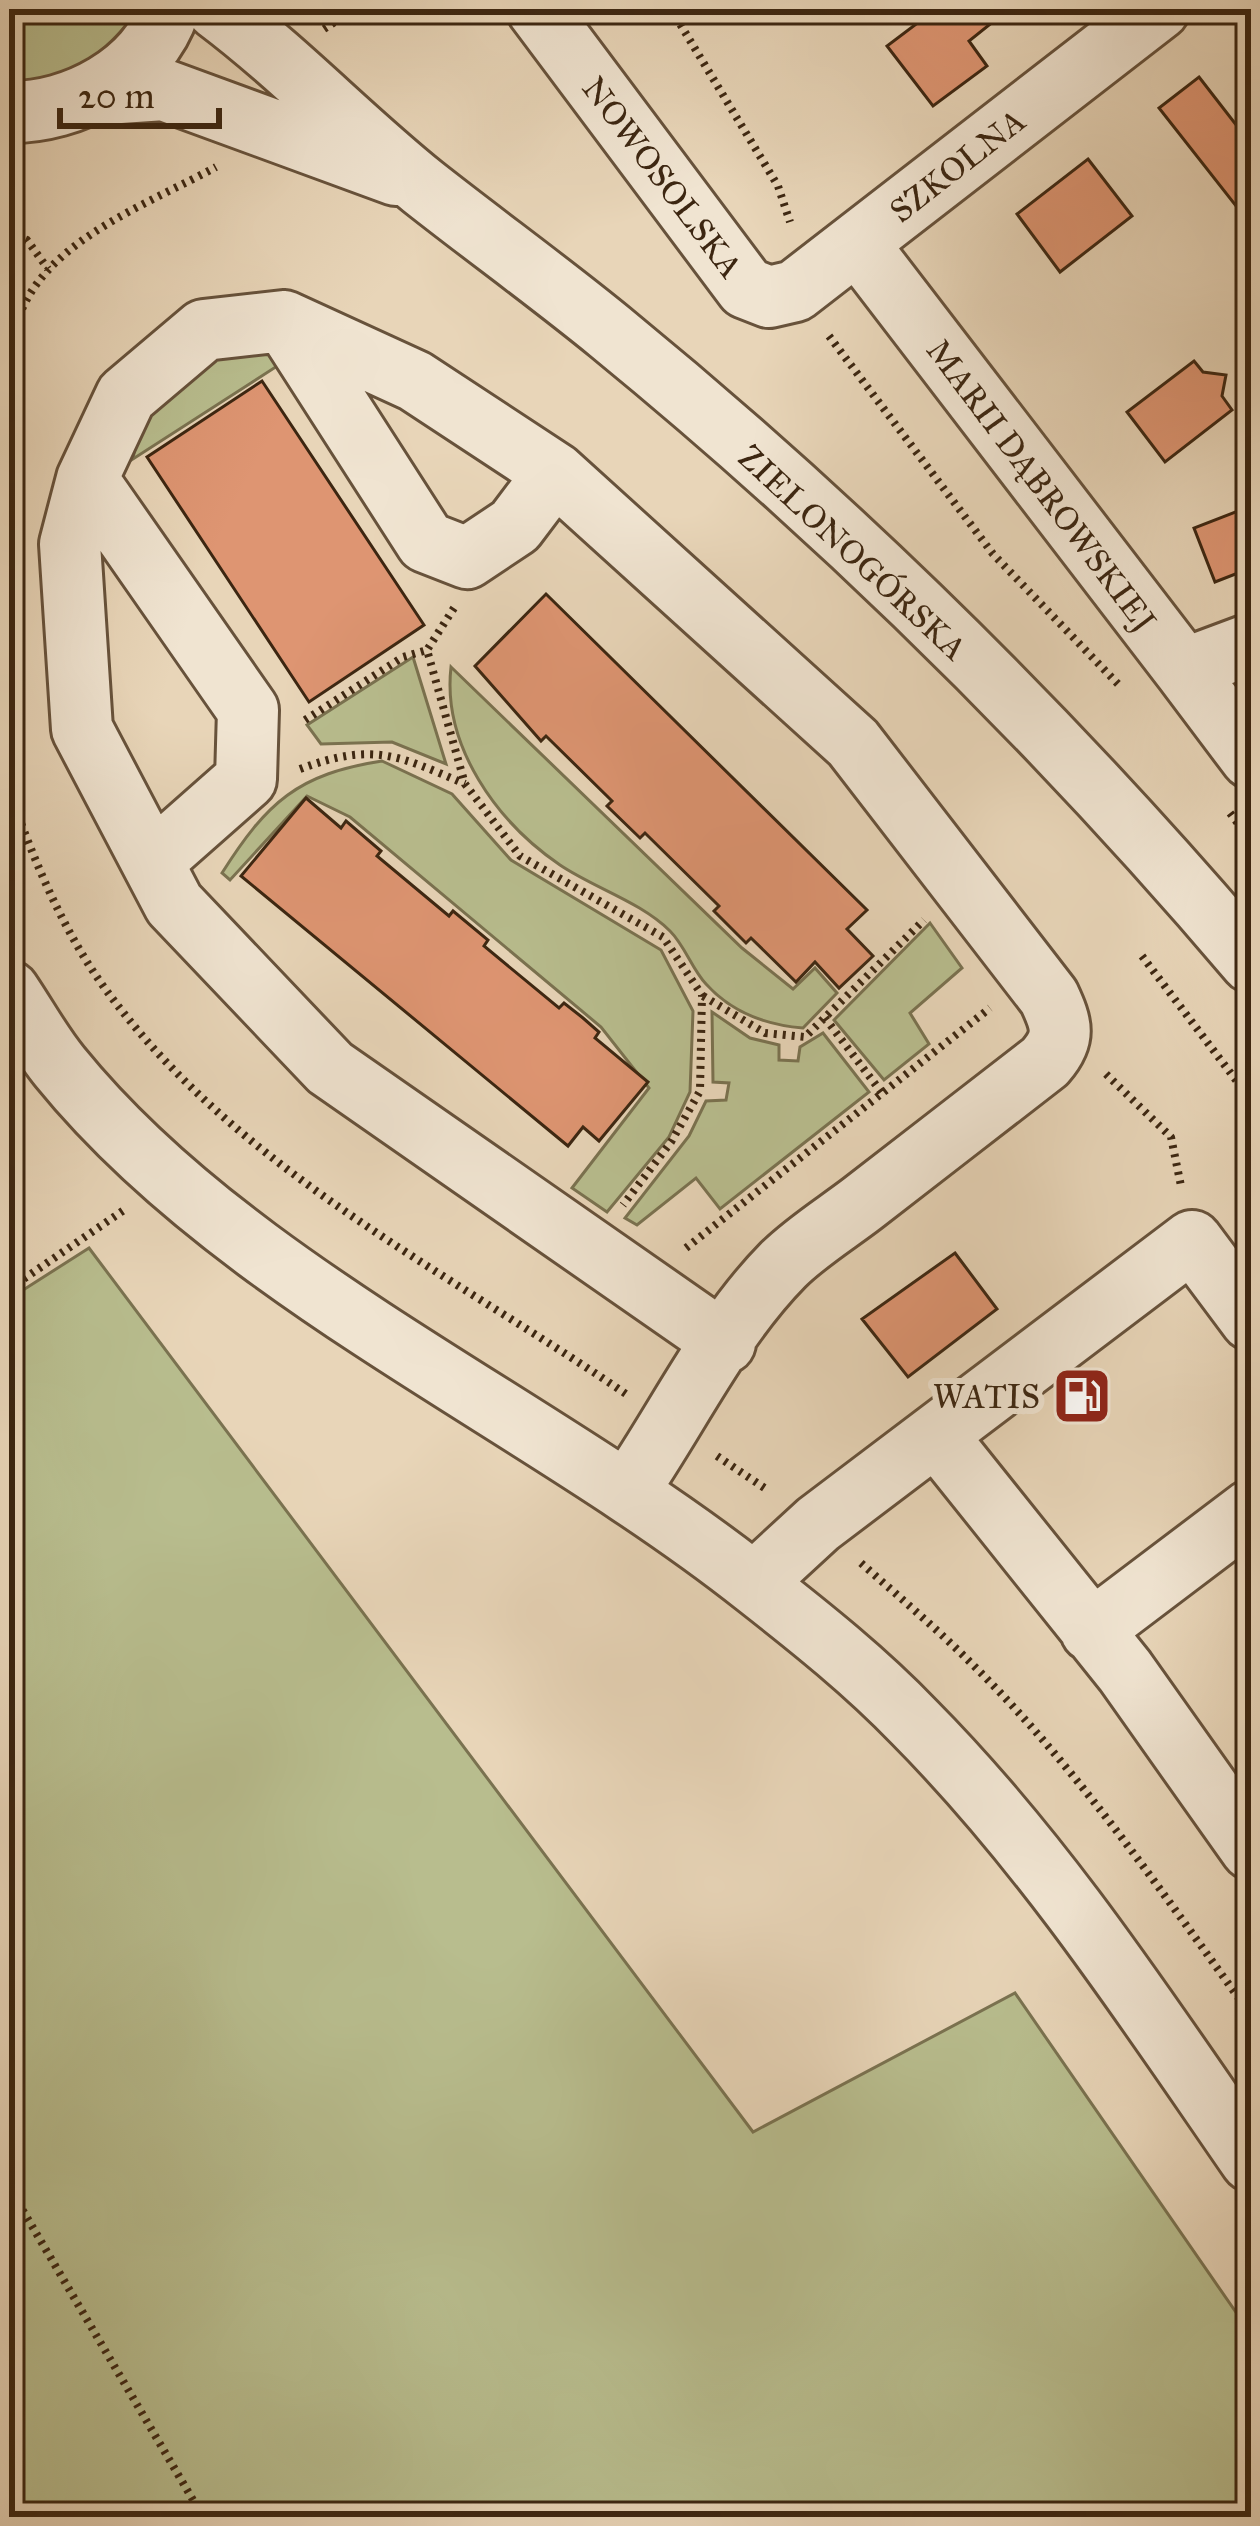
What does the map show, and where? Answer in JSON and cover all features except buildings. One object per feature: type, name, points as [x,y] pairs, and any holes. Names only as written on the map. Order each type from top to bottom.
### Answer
[{"type":"street","points":[[37,117],[134,64],[169,9]]},
{"type":"street","name":"ZIELONOGÓRSKA","points":[[217,9],[290,64],[418,183],[611,333],[857,550],[1034,723],[1251,962]]},
{"type":"street","name":"NOWOSOLSKA","points":[[537,9],[770,290]]},
{"type":"street","name":"SZKOLNA","points":[[770,290],[857,243],[1159,9]]},
{"type":"street","name":"ZIELONOGÓRSKA","points":[[37,117],[164,90],[418,183]]},
{"type":"street","name":"MARII DĄBROWSKIEJ","points":[[857,243],[1251,758]]},
{"type":"street","points":[[284,321],[426,542],[467,558],[515,526],[555,473]]},
{"type":"street","points":[[627,1492],[724,1343],[784,1264],[1058,1046],[1063,1026],[1049,997],[853,743],[555,473],[415,381],[284,321],[204,330],[126,396],[87,479],[70,544],[82,729],[174,904],[329,1068],[724,1343]]},
{"type":"street","points":[[87,479],[248,710],[246,778],[152,862]]},
{"type":"street","points":[[1184,669],[1251,644]]},
{"type":"street","points":[[9,992],[58,1065],[168,1176],[291,1271],[627,1492],[754,1583],[914,1722],[1060,1890],[1251,2161]]},
{"type":"street","points":[[754,1583],[818,1524],[1192,1241],[1251,1319]]},
{"type":"street","points":[[936,1435],[1091,1631],[1251,1849]]},
{"type":"street","points":[[1091,1631],[1251,1510]]},
{"type":"path","points":[[290,64],[310,38],[356,9]]},
{"type":"path","points":[[9,361],[23,308],[48,269],[98,232],[219,165],[249,123]]},
{"type":"path","points":[[9,232],[27,240],[48,269]]},
{"type":"path","points":[[770,290],[993,554],[1123,688]]},
{"type":"path","points":[[296,739],[304,720],[403,657],[427,650],[457,603]]},
{"type":"path","points":[[427,650],[465,784],[520,856],[663,937],[702,995],[765,1034],[805,1037],[961,883]]},
{"type":"path","points":[[280,776],[330,758],[391,752],[465,784]]},
{"type":"path","points":[[1142,956],[1251,1100]]},
{"type":"path","points":[[590,1250],[671,1142],[700,1091],[702,995]]},
{"type":"path","points":[[671,1260],[997,1002]]},
{"type":"path","points":[[825,1018],[882,1093]]},
{"type":"path","points":[[1058,1046],[1087,1057],[1171,1137],[1192,1241]]},
{"type":"path","points":[[9,1289],[79,1246],[168,1176]]},
{"type":"path","points":[[9,2187],[203,2517]]},
{"type":"green space","points":[[9,9],[139,9],[113,40],[84,63],[50,79],[9,84]]},
{"type":"green space","points":[[249,342],[285,361],[133,459],[142,404],[191,357]]},
{"type":"green space","points":[[413,657],[446,764],[392,742],[321,744],[307,725]]},
{"type":"green space","points":[[451,667],[742,948],[793,989],[815,968],[837,993],[803,1028],[739,1010],[706,984],[675,937],[658,921],[537,847],[495,804],[465,753],[455,725]]},
{"type":"green space","points":[[382,761],[452,794],[511,860],[661,950],[693,1011],[690,1092],[669,1137],[607,1212],[572,1188],[649,1088],[601,1027],[350,817],[307,796],[230,880],[222,873],[254,827],[287,795],[328,774]]},
{"type":"green space","points":[[930,923],[962,968],[910,1013],[929,1044],[884,1080],[834,1020]]},
{"type":"green space","points":[[712,1012],[750,1038],[779,1045],[779,1060],[798,1061],[800,1047],[823,1033],[869,1092],[720,1209],[696,1178],[637,1225],[625,1218],[689,1136],[706,1101],[726,1100],[729,1083],[713,1082]]},
{"type":"green space","points":[[89,1248],[753,2132],[1015,1993],[1251,2334],[1251,2517],[9,2517],[9,1299]]},
{"type":"place","name":"WATIS","points":[[1082,1396]]}]
